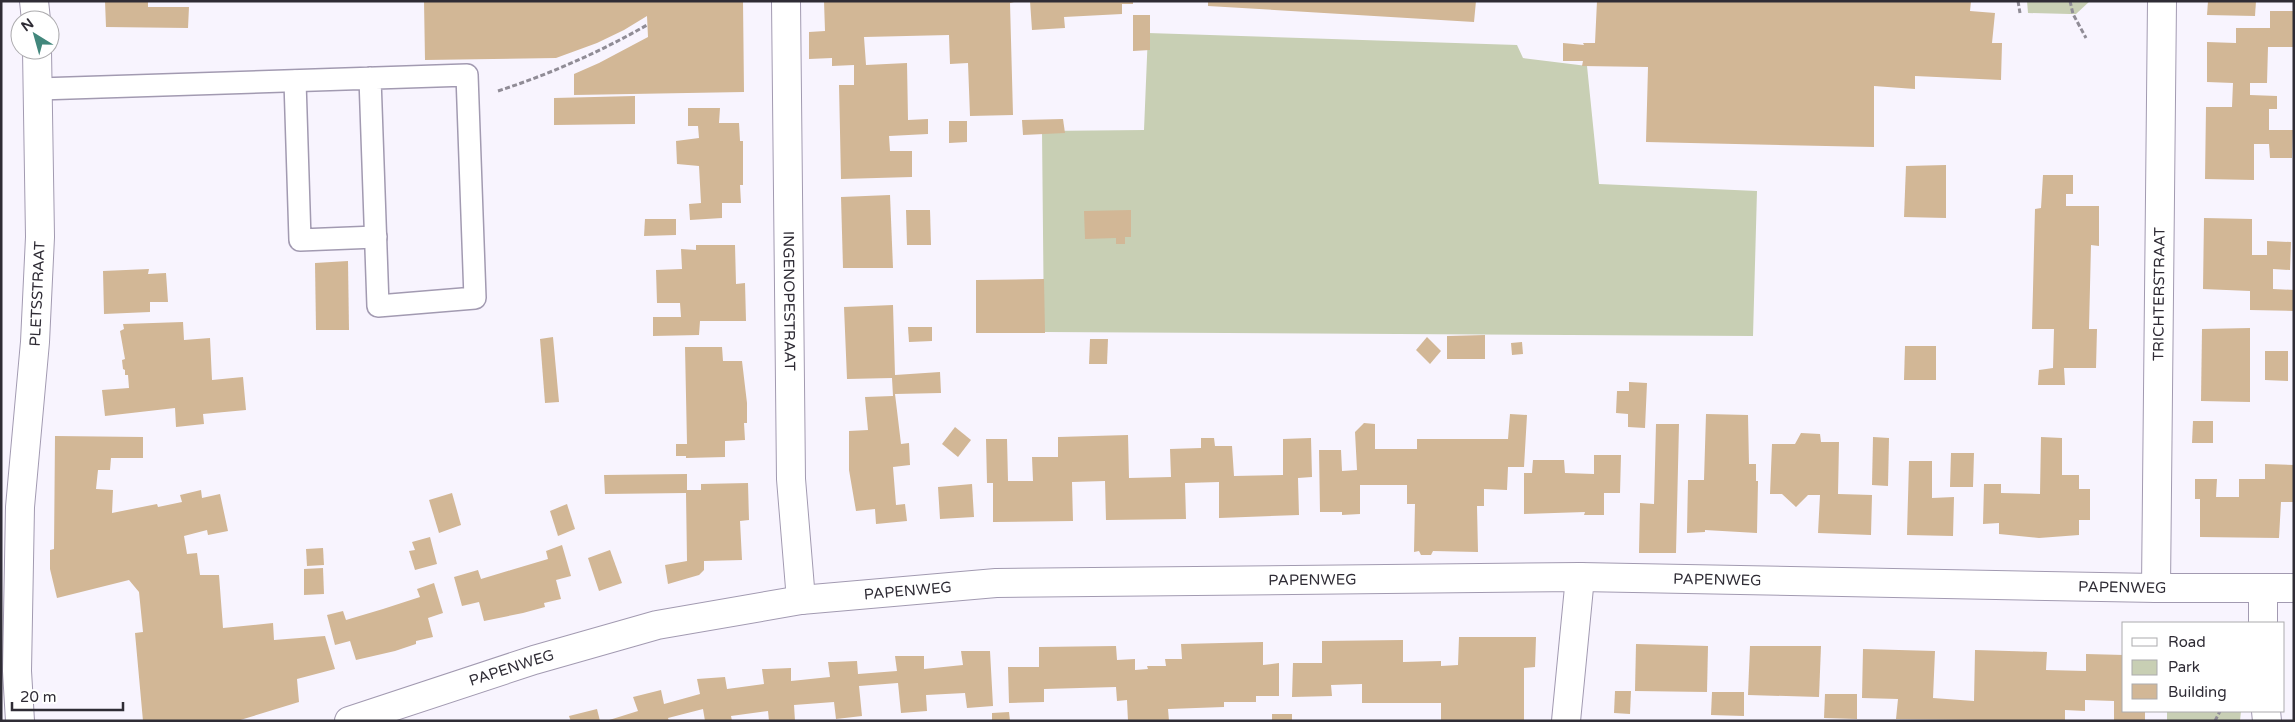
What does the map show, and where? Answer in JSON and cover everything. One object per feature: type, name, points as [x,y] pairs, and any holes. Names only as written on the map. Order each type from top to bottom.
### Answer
[{"type":"street","name":"INGENOPESTRAAT","points":[[786,1],[791,479],[801,600]]},
{"type":"street","name":"TRICHTERSTRAAT","points":[[2156,588],[2162,1]]},
{"type":"street","name":"PLETSSTRAAT","points":[[20,721],[10,540],[23,459],[36,323],[40,237],[38,60]]},
{"type":"street","name":"PAPENWEG","points":[[349,721],[534,660],[657,625],[801,600],[996,583],[1580,577],[2156,588],[2294,588]]},
{"type":"street","points":[[1566,721],[1580,577]]},
{"type":"street","points":[[2263,588],[2263,622]]},
{"type":"lane","points":[[39,89],[295,80],[467,75],[475,298],[378,306],[370,78]]},
{"type":"lane","points":[[295,80],[300,240],[376,237]]},
{"type":"path","points":[[2018,1],[2020,13]]},
{"type":"path","points":[[2070,1],[2073,14],[2086,38]]},
{"type":"path","points":[[468,95],[488,94],[530,81],[613,45],[647,25]]},
{"type":"green space","points":[[2027,1],[2090,1],[2076,14],[2070,14],[2028,13]]},
{"type":"green space","points":[[1148,33],[1517,45],[1523,58],[1587,66],[1599,184],[1757,191],[1753,336],[1044,332],[1042,131],[1144,130]]},
{"type":"green space","points":[[2167,712],[2241,712],[2240,721],[2167,721]]},
{"type":"building","points":[[105,1],[148,1],[148,7],[189,7],[188,28],[106,27]]},
{"type":"building","points":[[424,1],[743,1],[744,92],[574,95],[574,74],[648,37],[647,16],[597,43],[556,58],[425,60]]},
{"type":"building","points":[[824,1],[1018,1],[1010,3],[1013,115],[970,116],[968,63],[950,64],[949,35],[864,37],[866,65],[907,63],[908,120],[928,119],[928,134],[889,136],[890,151],[912,151],[912,177],[841,179],[839,85],[854,85],[854,65],[832,66],[832,58],[809,59],[809,32],[825,31]]},
{"type":"building","points":[[1030,1],[1133,1],[1133,4],[1122,4],[1122,14],[1064,17],[1065,28],[1032,30]]},
{"type":"building","points":[[1208,1],[1476,1],[1474,22],[1208,6]]},
{"type":"building","points":[[1597,1],[1971,1],[1970,11],[1995,13],[1992,43],[2002,43],[2001,80],[1915,76],[1915,89],[1874,86],[1874,147],[1646,142],[1648,67],[1582,66],[1583,61],[1563,61],[1563,43],[1584,45],[1583,43],[1595,43]]},
{"type":"building","points":[[2208,1],[2256,1],[2255,16],[2207,15]]},
{"type":"building","points":[[2270,11],[2294,11],[2294,47],[2268,47],[2267,83],[2250,83],[2250,95],[2277,96],[2277,109],[2269,109],[2269,130],[2293,130],[2292,158],[2270,158],[2269,144],[2254,144],[2254,180],[2205,179],[2206,107],[2232,107],[2233,83],[2207,82],[2207,42],[2236,43],[2236,28],[2270,28]]},
{"type":"building","points":[[1133,15],[1150,15],[1150,50],[1133,51]]},
{"type":"building","points":[[635,96],[635,124],[554,125],[554,98]]},
{"type":"building","points":[[688,108],[720,108],[719,123],[739,123],[740,141],[743,141],[743,185],[740,185],[741,203],[722,203],[722,218],[690,220],[689,204],[701,203],[699,166],[677,164],[676,141],[699,138],[698,126],[688,126]]},
{"type":"building","points":[[1063,119],[1065,133],[1023,135],[1022,120]]},
{"type":"building","points":[[949,121],[967,121],[967,142],[949,143]]},
{"type":"building","points":[[1946,165],[1946,218],[1904,217],[1906,166]]},
{"type":"building","points":[[2043,175],[2073,175],[2073,194],[2066,194],[2066,206],[2099,206],[2099,246],[2091,245],[2089,329],[2097,329],[2096,368],[2064,368],[2065,385],[2038,385],[2039,370],[2053,368],[2054,329],[2032,329],[2035,209],[2041,208]]},
{"type":"building","points":[[890,195],[893,268],[843,268],[841,197]]},
{"type":"building","points":[[906,210],[930,210],[931,245],[907,245]]},
{"type":"building","points":[[1131,210],[1131,237],[1125,237],[1125,244],[1116,244],[1116,238],[1085,239],[1084,211]]},
{"type":"building","points":[[2204,218],[2252,219],[2252,255],[2267,255],[2267,241],[2291,242],[2290,270],[2273,269],[2273,289],[2294,290],[2294,311],[2250,310],[2250,291],[2203,289]]},
{"type":"building","points":[[645,219],[676,219],[676,235],[644,236]]},
{"type":"building","points":[[696,245],[735,245],[736,284],[745,283],[746,321],[700,321],[699,335],[653,336],[653,317],[681,317],[680,303],[657,303],[656,270],[682,269],[681,249],[696,250]]},
{"type":"building","points":[[348,261],[349,330],[316,330],[315,263]]},
{"type":"building","points":[[149,269],[148,274],[166,273],[168,302],[150,302],[150,312],[104,314],[103,271]]},
{"type":"building","points":[[1044,279],[1045,333],[976,333],[976,280]]},
{"type":"building","points":[[893,305],[895,375],[940,372],[941,393],[895,394],[901,444],[909,443],[910,465],[893,467],[896,505],[905,504],[907,521],[876,524],[875,509],[856,511],[849,470],[849,431],[868,430],[865,397],[893,396],[892,378],[847,379],[844,307]]},
{"type":"building","points":[[183,322],[184,340],[210,338],[212,380],[243,377],[246,410],[203,414],[204,424],[176,427],[175,408],[105,416],[102,390],[129,388],[128,375],[125,375],[122,360],[125,359],[120,331],[124,329],[123,324]]},
{"type":"building","points":[[908,327],[932,327],[932,341],[909,342]]},
{"type":"building","points":[[2250,328],[2250,402],[2201,401],[2202,329]]},
{"type":"building","points":[[1485,335],[1485,359],[1447,359],[1447,336]]},
{"type":"building","points":[[553,337],[559,402],[545,403],[540,339]]},
{"type":"building","points":[[1427,337],[1441,351],[1430,364],[1416,350]]},
{"type":"building","points":[[1090,339],[1108,339],[1107,364],[1089,364]]},
{"type":"building","points":[[1522,342],[1523,354],[1512,355],[1511,343]]},
{"type":"building","points":[[1905,346],[1936,346],[1936,380],[1904,380]]},
{"type":"building","points":[[685,347],[722,347],[723,361],[742,361],[747,403],[747,423],[744,423],[745,440],[725,441],[725,457],[686,458],[686,456],[676,456],[676,444],[687,444]]},
{"type":"building","points":[[2265,351],[2288,351],[2288,381],[2265,380]]},
{"type":"building","points":[[1629,382],[1647,383],[1645,428],[1628,427],[1628,414],[1616,413],[1617,391],[1629,391]]},
{"type":"building","points":[[1510,414],[1527,415],[1524,467],[1508,467],[1507,490],[1484,489],[1484,506],[1477,506],[1478,552],[1433,551],[1431,555],[1421,555],[1419,551],[1414,552],[1415,504],[1407,504],[1407,485],[1360,485],[1360,514],[1342,515],[1342,512],[1320,512],[1319,450],[1341,450],[1342,471],[1357,470],[1355,432],[1364,423],[1375,424],[1375,449],[1417,449],[1417,439],[1508,439]]},
{"type":"building","points":[[1706,414],[1748,415],[1749,464],[1756,464],[1756,481],[1758,481],[1757,533],[1705,530],[1705,532],[1687,533],[1688,480],[1704,480]]},
{"type":"building","points":[[2193,421],[2213,421],[2213,443],[2192,443]]},
{"type":"building","points":[[1656,424],[1679,424],[1676,553],[1639,553],[1640,503],[1654,504]]},
{"type":"building","points":[[955,427],[971,440],[958,457],[942,444]]},
{"type":"building","points":[[1801,433],[1820,434],[1821,442],[1839,442],[1838,494],[1872,495],[1871,535],[1818,533],[1820,495],[1808,495],[1796,507],[1782,494],[1770,494],[1772,444],[1795,444]]},
{"type":"building","points":[[1128,435],[1129,478],[1171,477],[1170,449],[1201,448],[1201,438],[1214,438],[1215,446],[1232,446],[1234,476],[1283,475],[1283,439],[1311,438],[1312,477],[1298,478],[1299,515],[1219,518],[1219,482],[1185,483],[1186,519],[1106,520],[1105,481],[1072,482],[1073,521],[993,522],[993,483],[987,483],[986,439],[1007,439],[1008,481],[1033,481],[1032,457],[1058,457],[1058,437]]},
{"type":"building","points":[[55,436],[143,437],[143,458],[111,458],[110,470],[98,470],[96,489],[113,490],[112,513],[157,504],[158,507],[182,502],[180,495],[201,490],[202,498],[220,494],[228,531],[208,535],[207,530],[184,536],[187,554],[197,553],[200,575],[219,575],[223,628],[273,623],[274,640],[325,636],[335,669],[297,679],[299,702],[237,721],[143,721],[135,633],[143,632],[139,592],[129,580],[57,598],[50,569],[50,550],[54,549]]},
{"type":"building","points":[[1873,437],[1889,438],[1888,486],[1872,485]]},
{"type":"building","points":[[2041,437],[2062,438],[2062,475],[2079,475],[2079,489],[2090,489],[2090,520],[2079,520],[2079,535],[2039,538],[1999,534],[1999,523],[1983,524],[1984,484],[2001,484],[2001,493],[2040,494]]},
{"type":"building","points":[[1951,453],[1974,453],[1973,487],[1950,487]]},
{"type":"building","points":[[1594,455],[1621,455],[1620,493],[1604,493],[1604,515],[1584,515],[1585,512],[1524,514],[1524,473],[1532,473],[1533,460],[1564,460],[1565,473],[1594,474]]},
{"type":"building","points":[[1909,461],[1932,461],[1932,498],[1954,497],[1953,536],[1907,535]]},
{"type":"building","points":[[2265,464],[2294,465],[2294,502],[2281,502],[2279,538],[2200,537],[2200,499],[2195,499],[2195,479],[2217,479],[2216,497],[2239,497],[2239,479],[2265,479]]},
{"type":"building","points":[[687,474],[687,490],[701,490],[701,484],[748,483],[749,520],[740,521],[742,560],[704,561],[704,570],[699,575],[668,584],[665,565],[687,561],[686,493],[605,494],[604,475]]},
{"type":"building","points":[[972,484],[974,517],[940,519],[938,487]]},
{"type":"building","points":[[452,493],[461,525],[439,533],[429,500]]},
{"type":"building","points":[[567,504],[575,529],[558,536],[550,511]]},
{"type":"building","points":[[430,537],[437,564],[415,570],[409,551],[415,550],[412,542]]},
{"type":"building","points":[[562,545],[571,576],[556,580],[561,599],[544,603],[545,607],[484,621],[479,602],[462,606],[454,577],[478,570],[481,579],[548,559],[546,551]]},
{"type":"building","points":[[323,548],[324,565],[307,566],[306,549]]},
{"type":"building","points":[[610,550],[622,583],[599,591],[588,558]]},
{"type":"building","points":[[323,568],[324,594],[304,595],[304,569]]},
{"type":"building","points":[[434,583],[443,613],[428,618],[433,637],[416,641],[416,644],[395,651],[356,660],[350,641],[335,645],[327,615],[343,611],[346,620],[383,609],[420,597],[417,589]]},
{"type":"building","points":[[1459,637],[1536,637],[1535,667],[1524,668],[1524,721],[1441,721],[1441,703],[1362,703],[1362,684],[1331,685],[1332,696],[1292,697],[1293,663],[1322,663],[1322,641],[1403,640],[1403,662],[1441,661],[1441,666],[1458,665]]},
{"type":"building","points":[[1263,642],[1263,665],[1279,663],[1279,696],[1256,696],[1256,702],[1224,702],[1224,707],[1168,709],[1169,721],[1128,721],[1127,700],[1117,701],[1116,687],[1044,689],[1044,702],[1009,703],[1008,667],[1039,667],[1039,647],[1116,646],[1117,660],[1135,659],[1135,670],[1148,669],[1147,666],[1166,666],[1165,659],[1182,659],[1181,644]]},
{"type":"building","points":[[1636,644],[1708,646],[1707,692],[1635,691]]},
{"type":"building","points":[[1750,646],[1821,646],[1819,697],[1748,695]]},
{"type":"building","points":[[1863,649],[1935,651],[1933,698],[1974,701],[1975,650],[2047,652],[2046,670],[2086,671],[2086,654],[2122,655],[2122,712],[2145,712],[2145,721],[2114,721],[2114,701],[2085,700],[2085,711],[2065,710],[2065,721],[1896,719],[1898,699],[1862,698]]},
{"type":"building","points":[[961,651],[990,651],[993,706],[967,708],[965,693],[926,695],[927,711],[901,713],[898,683],[859,686],[862,716],[836,719],[834,702],[794,705],[795,721],[769,721],[768,711],[731,716],[732,721],[705,721],[703,709],[668,718],[669,721],[606,721],[638,711],[633,697],[661,690],[664,704],[700,694],[697,679],[725,677],[727,689],[764,684],[762,669],[791,668],[791,681],[830,677],[828,662],[857,661],[858,674],[897,671],[895,656],[924,656],[924,669],[963,665]]},
{"type":"building","points":[[1615,691],[1631,691],[1630,714],[1614,713]]},
{"type":"building","points":[[1712,692],[1744,692],[1744,716],[1711,715]]},
{"type":"building","points":[[1825,694],[1857,694],[1857,719],[1824,718]]},
{"type":"building","points":[[597,709],[600,721],[571,721],[569,716]]},
{"type":"building","points":[[1009,712],[1010,721],[992,721],[992,713]]},
{"type":"building","points":[[1272,714],[1292,714],[1292,721],[1272,721]]}]
